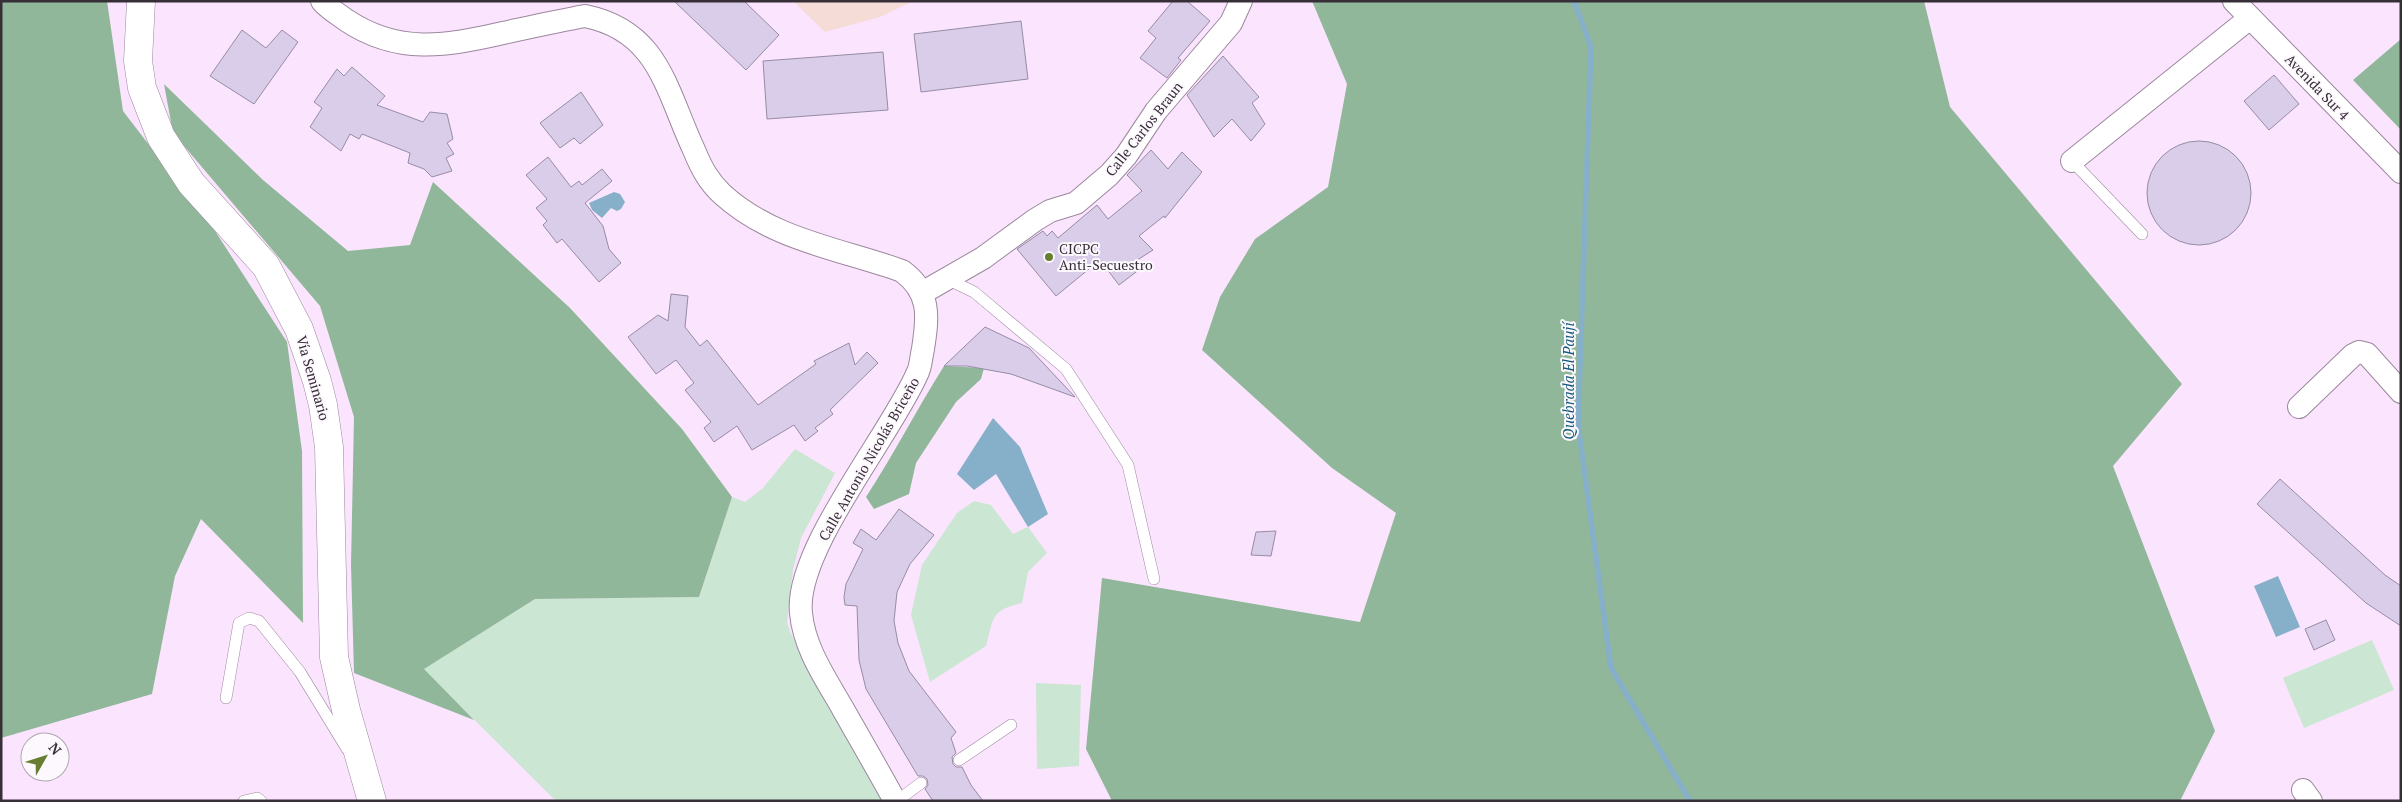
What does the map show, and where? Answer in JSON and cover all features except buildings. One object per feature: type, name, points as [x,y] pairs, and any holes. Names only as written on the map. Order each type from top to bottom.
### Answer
[{"type":"main road","name":"Vía Seminario","points":[[141,1],[138,61],[142,88],[161,137],[191,183],[266,266],[294,317],[317,381],[330,447],[334,657],[346,710],[369,791]]},
{"type":"street","points":[[322,1],[352,24],[377,37],[403,44],[454,43],[585,16],[604,20],[622,28],[639,42],[654,59],[706,177],[722,194],[761,222],[780,232],[902,271],[910,276],[922,292]]},
{"type":"street","name":"Calle Carlos Braun","points":[[922,292],[983,258],[1034,220],[1076,203],[1109,175],[1126,156],[1156,111],[1231,23],[1241,1]]},
{"type":"street","name":"Avenida Sur 4","points":[[2234,1],[2401,172]]},
{"type":"street","points":[[2072,161],[2250,18]]},
{"type":"street","name":"Calle Antonio Nicolás Briceño","points":[[896,801],[818,665],[807,641],[800,612],[808,570],[822,538],[918,372],[927,323],[926,301],[922,292]]},
{"type":"street","points":[[2299,407],[2353,355],[2359,352],[2367,354],[2401,392]]},
{"type":"lane","points":[[2072,161],[2142,234]]},
{"type":"lane","points":[[946,279],[974,292],[1066,369],[1128,465],[1154,579]]},
{"type":"lane","points":[[226,698],[240,623],[249,618],[259,621],[300,672],[369,791]]},
{"type":"lane","points":[[959,760],[1010,725]]},
{"type":"lane","points":[[896,801],[921,783]]},
{"type":"lane","points":[[244,801],[256,798],[261,801]]},
{"type":"shaded area","points":[[793,1],[913,1],[880,17],[825,32]]},
{"type":"green space","points":[[1,1],[107,1],[123,111],[215,231],[287,342],[302,451],[303,623],[201,519],[175,576],[152,694],[1,738]]},
{"type":"green space","points":[[1312,1],[1924,1],[1950,107],[2182,384],[2113,466],[2215,731],[2180,801],[1112,801],[1086,749],[1102,578],[1360,622],[1396,513],[1332,468],[1202,350],[1220,297],[1255,239],[1328,187],[1347,84]]},
{"type":"green space","points":[[2401,39],[2401,130],[2353,80]]},
{"type":"green space","points":[[164,84],[263,180],[348,251],[410,245],[433,182],[570,308],[682,429],[732,497],[699,597],[535,599],[424,669],[474,720],[354,673],[351,565],[354,417],[320,306],[173,133]]},
{"type":"green space","points":[[944,366],[984,368],[981,379],[956,402],[916,463],[909,494],[874,509],[866,497]]},
{"type":"green space","points":[[795,449],[835,473],[801,538],[793,570],[787,622],[791,634],[888,797],[883,801],[556,801],[423,669],[535,599],[699,597],[732,497],[745,502],[762,489]]},
{"type":"green space","points":[[974,501],[991,505],[1013,534],[1028,527],[1047,553],[1028,572],[1022,603],[1004,609],[995,617],[990,628],[986,646],[930,682],[911,615],[922,565],[957,513]]},
{"type":"green space","points":[[2372,640],[2394,690],[2304,728],[2283,678]]},
{"type":"green space","points":[[1036,683],[1081,685],[1079,766],[1037,769]]},
{"type":"water","points":[[614,192],[620,194],[625,202],[621,209],[617,211],[611,208],[602,218],[592,210],[589,203]]},
{"type":"water","points":[[993,418],[1020,447],[1048,514],[1028,527],[996,474],[974,490],[957,474]]},
{"type":"water","points":[[2278,576],[2300,627],[2276,637],[2254,586]]},
{"type":"waterway","name":"Quebrada El Paují","points":[[1574,1],[1591,47],[1578,424],[1611,668],[1690,801]]},
{"type":"place","name":"CICPC Anti-Secuestro","points":[[1049,257]]}]
